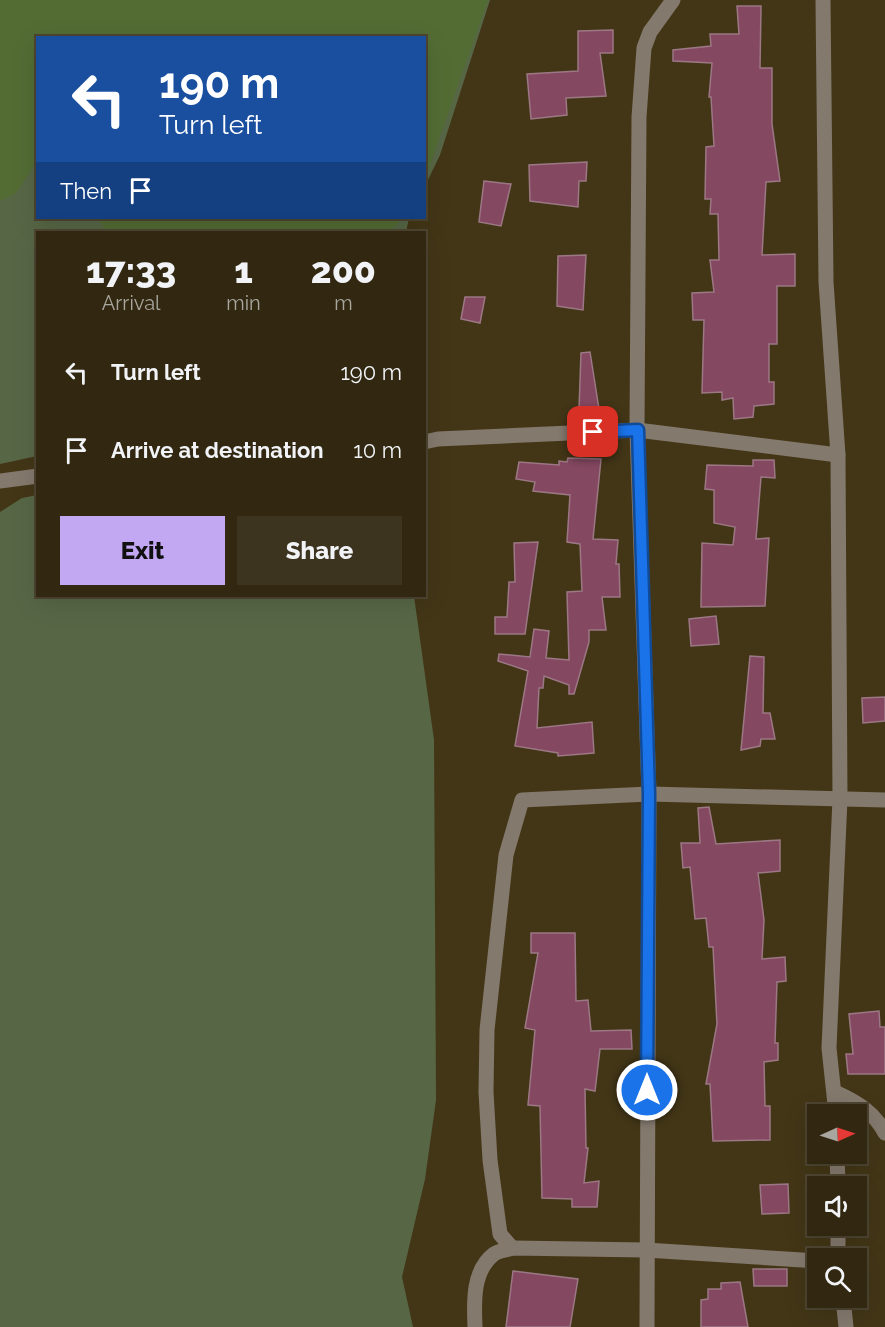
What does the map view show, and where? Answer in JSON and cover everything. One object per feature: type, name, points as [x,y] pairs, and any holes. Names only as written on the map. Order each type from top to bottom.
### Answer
[{"type":"street","points":[[647,1327],[649,794],[638,430],[640,64],[650,32],[673,0]]},
{"type":"street","points":[[823,0],[826,271],[838,455],[840,799],[829,1048],[836,1104]]},
{"type":"street","points":[[426,442],[438,439],[638,430],[838,455]]},
{"type":"street","points":[[0,481],[36,476]]},
{"type":"street","points":[[512,1248],[500,1234],[490,1160],[486,1092],[487,1030],[506,855],[522,800],[649,794],[885,800]]},
{"type":"street","points":[[835,1092],[854,1101],[877,1118],[885,1133]]},
{"type":"street","points":[[475,1327],[475,1292],[480,1274],[494,1254],[512,1248],[646,1250],[807,1260]]},
{"type":"street","points":[[845,1308],[848,1325]]},
{"type":"green space","points":[[0,0],[490,0],[440,155],[426,184],[426,36],[36,36],[36,219],[409,219],[406,231],[36,231],[36,456],[0,464]]},
{"type":"green space","points":[[0,0],[488,0],[426,176],[426,36],[36,36],[36,163],[16,193],[0,201]]},
{"type":"green space","points":[[99,219],[402,219],[390,231],[106,231]]},
{"type":"green space","points":[[36,495],[36,597],[414,597],[434,740],[436,1100],[425,1179],[402,1277],[413,1327],[0,1327],[0,512],[22,498]]},
{"type":"building","points":[[737,6],[761,6],[760,68],[772,68],[772,124],[780,181],[766,182],[762,255],[795,254],[795,286],[777,286],[777,344],[769,344],[769,382],[774,382],[774,404],[754,406],[753,417],[734,419],[733,398],[722,400],[722,392],[702,393],[704,320],[693,320],[692,293],[714,292],[710,260],[719,260],[718,214],[710,214],[711,199],[705,199],[706,147],[714,146],[711,97],[709,97],[712,63],[673,61],[673,50],[711,46],[710,34],[739,34]]},
{"type":"building","points":[[613,30],[613,53],[600,53],[606,96],[566,98],[567,115],[531,119],[527,74],[578,71],[578,31]]},
{"type":"building","points":[[587,162],[586,181],[579,181],[578,207],[530,201],[529,165]]},
{"type":"building","points":[[484,181],[511,184],[501,226],[479,222]]},
{"type":"building","points":[[586,255],[583,310],[557,306],[558,256]]},
{"type":"building","points":[[465,297],[485,297],[480,323],[461,319]]},
{"type":"building","points":[[590,352],[599,409],[579,409],[581,353]]},
{"type":"building","points":[[568,458],[601,459],[593,539],[618,540],[616,564],[619,564],[620,597],[602,597],[606,630],[589,630],[589,642],[574,694],[569,694],[569,685],[544,676],[543,688],[539,688],[537,728],[592,722],[594,753],[558,756],[558,753],[515,746],[528,671],[498,661],[499,654],[530,657],[534,629],[549,631],[546,658],[569,660],[567,592],[582,591],[580,544],[567,542],[570,495],[533,491],[535,482],[516,479],[519,462],[559,465],[559,461],[567,462]]},
{"type":"building","points":[[753,460],[774,460],[775,478],[761,477],[756,539],[769,538],[765,606],[701,607],[702,543],[733,545],[735,527],[714,523],[714,490],[705,489],[707,465],[753,466]]},
{"type":"building","points":[[538,542],[525,634],[495,634],[495,617],[507,617],[509,582],[515,582],[514,543]]},
{"type":"building","points":[[716,616],[719,644],[691,646],[689,619]]},
{"type":"building","points":[[750,656],[764,657],[763,713],[770,713],[775,739],[761,739],[760,746],[741,750]]},
{"type":"building","points":[[885,697],[885,721],[863,723],[862,698]]},
{"type":"building","points":[[709,807],[716,844],[780,840],[780,871],[758,873],[764,920],[762,959],[785,957],[786,981],[777,982],[775,1043],[778,1043],[778,1060],[764,1062],[765,1106],[770,1106],[770,1140],[713,1141],[710,1084],[706,1084],[717,1024],[713,947],[709,947],[706,918],[695,919],[690,867],[683,868],[681,843],[700,843],[698,808]]},
{"type":"building","points":[[531,933],[575,933],[576,1001],[588,1000],[591,1031],[631,1030],[632,1049],[600,1049],[595,1091],[585,1089],[586,1148],[588,1148],[584,1183],[599,1181],[597,1207],[572,1207],[572,1199],[542,1198],[540,1106],[528,1105],[535,1030],[525,1028],[538,953],[531,953]]},
{"type":"building","points":[[879,1011],[880,1027],[885,1027],[885,1074],[848,1074],[846,1054],[853,1054],[849,1014]]},
{"type":"building","points":[[788,1184],[789,1213],[762,1214],[760,1185]]},
{"type":"building","points":[[753,1269],[787,1269],[787,1286],[754,1286]]},
{"type":"building","points":[[513,1271],[578,1279],[570,1327],[506,1327]]},
{"type":"building","points":[[740,1282],[748,1327],[701,1327],[701,1300],[708,1299],[708,1289],[721,1289],[721,1283]]},
{"type":"route","points":[[593,432],[638,430],[649,794],[647,1090]]}]
